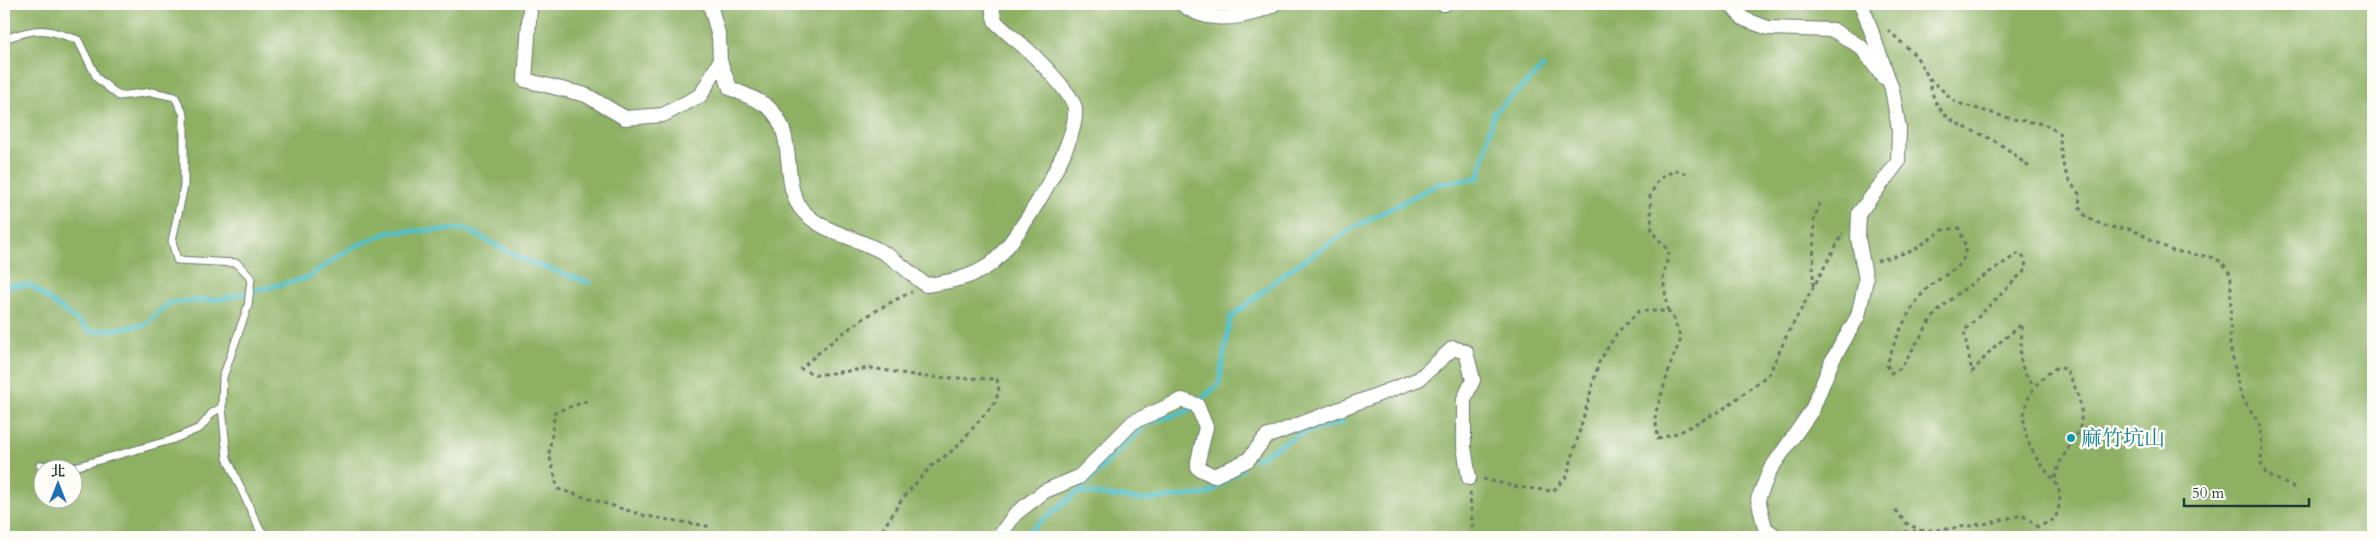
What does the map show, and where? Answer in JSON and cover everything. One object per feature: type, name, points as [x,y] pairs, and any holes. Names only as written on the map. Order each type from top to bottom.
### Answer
[{"type":"street","points":[[710,4],[719,36],[720,60],[730,88],[768,107],[781,126],[788,148],[792,190],[801,209],[814,222],[883,252],[926,285],[956,282],[990,264],[1013,240],[1065,153],[1072,133],[1075,108],[1065,90],[1025,47],[996,21],[992,4]]},
{"type":"street","points":[[1182,4],[1189,10],[1211,18],[1241,17],[1274,4]]},
{"type":"street","points":[[1730,4],[1744,20],[1768,28],[1833,30],[1861,47],[1892,89]]},
{"type":"street","points":[[1777,537],[1765,528],[1758,499],[1770,470],[1812,410],[1832,361],[1858,316],[1866,280],[1858,238],[1859,213],[1898,162],[1899,129],[1892,89],[1860,4]]},
{"type":"street","points":[[530,8],[525,80],[586,96],[625,118],[663,115],[701,95],[720,60]]},
{"type":"street","points":[[999,537],[1015,514],[1045,491],[1079,477],[1133,422],[1182,400],[1197,405],[1206,427],[1198,468],[1214,476],[1248,460],[1266,437],[1419,379],[1453,348],[1466,352],[1473,380],[1464,399],[1464,447],[1469,478]]},
{"type":"lane","points":[[4,39],[36,29],[55,32],[78,40],[97,78],[119,96],[152,92],[175,97],[184,115],[184,186],[172,241],[176,260],[237,263],[251,278],[248,306],[222,376],[222,407],[227,458],[259,528],[267,537]]},
{"type":"lane","points":[[82,465],[179,437],[200,428],[212,413],[222,407]]},
{"type":"path","points":[[1883,26],[1916,56],[1929,78],[1955,102],[2012,120],[2044,124],[2060,133],[2062,162],[2068,181],[2080,195],[2079,206],[2086,217],[2107,228],[2131,229],[2173,251],[2210,257],[2222,262],[2231,275],[2230,346],[2241,396],[2260,425],[2261,463],[2266,474],[2297,489]]},
{"type":"path","points":[[1929,78],[1931,97],[1952,122],[1999,144],[2029,167]]},
{"type":"path","points":[[1687,174],[1675,170],[1659,179],[1650,196],[1652,232],[1669,251],[1663,279],[1668,311],[1674,319],[1681,338],[1655,415],[1658,438],[1680,432],[1723,409],[1769,374],[1786,337],[1838,239],[1859,213]]},
{"type":"path","points":[[1813,289],[1814,220],[1820,202]]},
{"type":"path","points":[[1862,259],[1875,261],[1912,251],[1943,230],[1959,228],[1966,247],[1962,262],[1930,286],[1908,316],[1892,349],[1887,365],[1891,374],[1901,368],[1932,318],[1940,309],[1961,291],[2018,253],[2025,259],[2026,269],[1964,331],[1972,372],[1993,348],[2022,324],[2019,363],[2024,374],[2034,386]]},
{"type":"path","points":[[878,537],[902,499],[930,466],[956,448],[996,402],[999,391],[998,379],[925,377],[871,368],[816,375],[801,369],[815,355],[883,305],[926,285]]},
{"type":"path","points":[[1473,537],[1469,478],[1553,491],[1567,476],[1599,362],[1617,333],[1639,311],[1668,311]]},
{"type":"path","points":[[1865,537],[1876,534],[1923,531],[1990,523],[2022,515],[2038,527],[2055,519],[2060,507],[2060,492],[2055,479],[2034,454],[2028,439],[2024,411],[2034,386],[2057,367],[2066,369],[2077,390],[2083,417],[2075,437],[2059,462],[2055,479]]},
{"type":"path","points":[[587,400],[555,412],[549,454],[558,490],[646,516],[707,526],[712,537]]},
{"type":"path","points":[[1896,510],[1906,522],[1923,531]]},
{"type":"green space","points":[[4,4],[2373,4],[2373,537],[4,537]]},
{"type":"waterway","points":[[1027,537],[1029,531],[1078,492],[1147,423],[1186,412],[1219,384],[1230,318],[1285,273],[1353,228],[1438,184],[1479,178],[1494,113],[1543,67]]},
{"type":"waterway","points":[[4,286],[30,285],[92,332],[145,325],[169,303],[222,299],[307,278],[351,248],[390,232],[466,229],[526,261],[590,283]]},
{"type":"waterway","points":[[1255,460],[1299,434],[1343,422]]},
{"type":"waterway","points":[[1078,492],[1143,500],[1208,494],[1242,469]]},
{"type":"place","name":"麻竹坑山","points":[[2071,438]]}]
